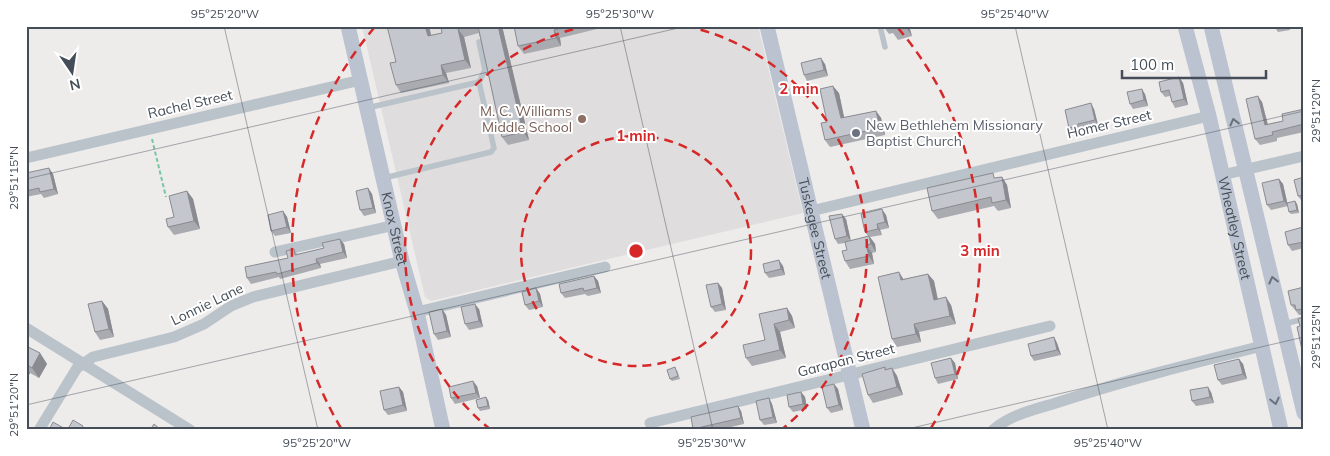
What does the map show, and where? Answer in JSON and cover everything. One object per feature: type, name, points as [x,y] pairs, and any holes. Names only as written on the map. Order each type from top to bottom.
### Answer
[{"type":"main road","name":"Knox Street","points":[[348,26],[443,430]]},
{"type":"main road","name":"Tuskegee Street","points":[[767,26],[863,430]]},
{"type":"main road","name":"Wheatley Street","points":[[1185,26],[1210,116],[1282,430]]},
{"type":"main road","name":"Wheatley Street","points":[[1211,26],[1284,324],[1300,378],[1304,413]]},
{"type":"main road","points":[[1254,313],[1280,308]]},
{"type":"street","name":"Rachel Street","points":[[26,158],[361,80]]},
{"type":"street","name":"Homer Street","points":[[811,211],[1210,116]]},
{"type":"street","points":[[1222,175],[1304,156]]},
{"type":"street","points":[[275,252],[395,225]]},
{"type":"street","name":"Lonnie Lane","points":[[84,363],[93,357],[159,342],[190,331],[230,306],[254,297],[402,261]]},
{"type":"street","points":[[416,312],[605,267]]},
{"type":"street","name":"Garapan Street","points":[[650,423],[1050,326]]},
{"type":"street","points":[[26,328],[190,430]]},
{"type":"street","points":[[993,430],[1009,419],[1080,395],[1172,368],[1262,346]]},
{"type":"street","points":[[40,430],[77,368],[84,363]]},
{"type":"lane","points":[[880,26],[885,47]]},
{"type":"lane","points":[[384,178],[491,152],[494,148],[479,82],[485,70],[479,42]]},
{"type":"lane","points":[[367,108],[479,82]]},
{"type":"lane","points":[[1284,324],[1304,319]]},
{"type":"path","points":[[150,128],[166,197]]},
{"type":"shaded area","name":"M. C. Williams Middle School","points":[[362,26],[758,26],[803,213],[431,301],[425,297]]},
{"type":"building","points":[[387,26],[425,26],[428,36],[442,33],[441,26],[471,26],[458,29],[465,60],[441,65],[443,75],[396,85],[390,63],[396,62]]},
{"type":"building","points":[[478,26],[498,26],[523,132],[502,137]]},
{"type":"building","points":[[514,26],[569,26],[554,30],[556,38],[518,46]]},
{"type":"building","points":[[890,26],[903,26],[890,29]]},
{"type":"building","points":[[821,58],[824,70],[804,75],[801,63]]},
{"type":"building","points":[[1179,77],[1184,99],[1172,102],[1169,90],[1161,92],[1159,82]]},
{"type":"building","points":[[833,86],[841,118],[876,111],[880,128],[825,140],[821,123],[827,122],[820,89]]},
{"type":"building","points":[[1142,89],[1144,100],[1130,104],[1127,92]]},
{"type":"building","points":[[1258,96],[1265,125],[1283,121],[1282,114],[1304,109],[1304,124],[1272,132],[1273,135],[1255,139],[1246,99]]},
{"type":"building","points":[[1091,103],[1095,120],[1069,128],[1065,110]]},
{"type":"building","points":[[49,168],[54,189],[40,192],[39,188],[26,191],[26,173]]},
{"type":"building","points":[[993,173],[994,178],[1002,177],[1006,200],[992,203],[991,197],[932,211],[927,188]]},
{"type":"building","points":[[1304,177],[1304,195],[1298,196],[1294,180]]},
{"type":"building","points":[[1279,179],[1284,201],[1267,205],[1262,183]]},
{"type":"building","points":[[368,188],[373,208],[360,210],[356,191]]},
{"type":"building","points":[[187,191],[194,221],[168,227],[166,219],[174,217],[169,196]]},
{"type":"building","points":[[1295,201],[1297,210],[1289,212],[1287,203]]},
{"type":"building","points":[[882,209],[885,222],[877,224],[878,229],[865,232],[861,214]]},
{"type":"building","points":[[283,211],[287,227],[271,231],[268,215]]},
{"type":"building","points":[[842,214],[847,236],[835,239],[829,216]]},
{"type":"building","points":[[1303,227],[1304,242],[1288,245],[1285,232]]},
{"type":"building","points":[[869,236],[871,244],[866,245],[869,256],[845,261],[842,251],[847,250],[845,242]]},
{"type":"building","points":[[340,239],[343,252],[316,259],[317,263],[277,274],[276,272],[247,278],[245,267],[288,258],[286,251],[294,249],[295,255],[324,248],[322,243]]},
{"type":"building","points":[[779,260],[781,269],[765,273],[763,264]]},
{"type":"building","points":[[899,272],[901,280],[928,274],[934,300],[946,297],[950,316],[914,324],[916,334],[892,339],[878,277]]},
{"type":"building","points":[[594,276],[597,288],[584,291],[583,288],[561,293],[559,284]]},
{"type":"building","points":[[718,283],[722,304],[711,307],[706,285]]},
{"type":"building","points":[[1304,287],[1304,312],[1302,309],[1296,310],[1295,305],[1291,305],[1288,291]]},
{"type":"building","points":[[536,288],[539,301],[525,305],[522,292]]},
{"type":"building","points":[[102,301],[109,329],[95,332],[88,304]]},
{"type":"building","points":[[475,304],[479,321],[465,324],[461,307]]},
{"type":"building","points":[[787,308],[789,320],[774,324],[780,350],[746,358],[743,345],[765,340],[759,314]]},
{"type":"building","points":[[442,309],[447,331],[434,334],[429,312]]},
{"type":"building","points":[[1304,316],[1304,359],[1297,327],[1300,326],[1298,319]]},
{"type":"building","points":[[1054,337],[1057,350],[1031,356],[1028,344]]},
{"type":"building","points":[[26,346],[40,353],[32,368],[26,364]]},
{"type":"building","points":[[951,358],[955,374],[935,378],[931,363]]},
{"type":"building","points":[[1239,359],[1243,374],[1218,380],[1214,365]]},
{"type":"building","points":[[675,367],[678,376],[670,379],[667,370]]},
{"type":"building","points":[[885,367],[885,370],[892,368],[897,387],[868,395],[862,374]]},
{"type":"building","points":[[473,381],[476,393],[451,398],[449,387]]},
{"type":"building","points":[[834,384],[839,405],[827,408],[822,387]]},
{"type":"building","points":[[399,387],[403,405],[384,410],[380,391]]},
{"type":"building","points":[[1208,387],[1210,397],[1192,401],[1190,390]]},
{"type":"building","points":[[801,392],[803,404],[789,407],[787,395]]},
{"type":"building","points":[[486,397],[488,406],[478,408],[476,400]]},
{"type":"building","points":[[769,398],[773,417],[760,420],[756,401]]},
{"type":"building","points":[[738,406],[741,418],[693,429],[691,417]]},
{"type":"building","points":[[73,420],[83,426],[81,430],[68,429]]},
{"type":"building","points":[[53,422],[67,430],[49,430]]},
{"type":"building","points":[[154,424],[161,430],[150,430]]},
{"type":"place","name":"M. C. Williams Middle School","points":[[582,119]]},
{"type":"place","name":"New Bethlehem Missionary Baptist Church","points":[[856,133]]}]
